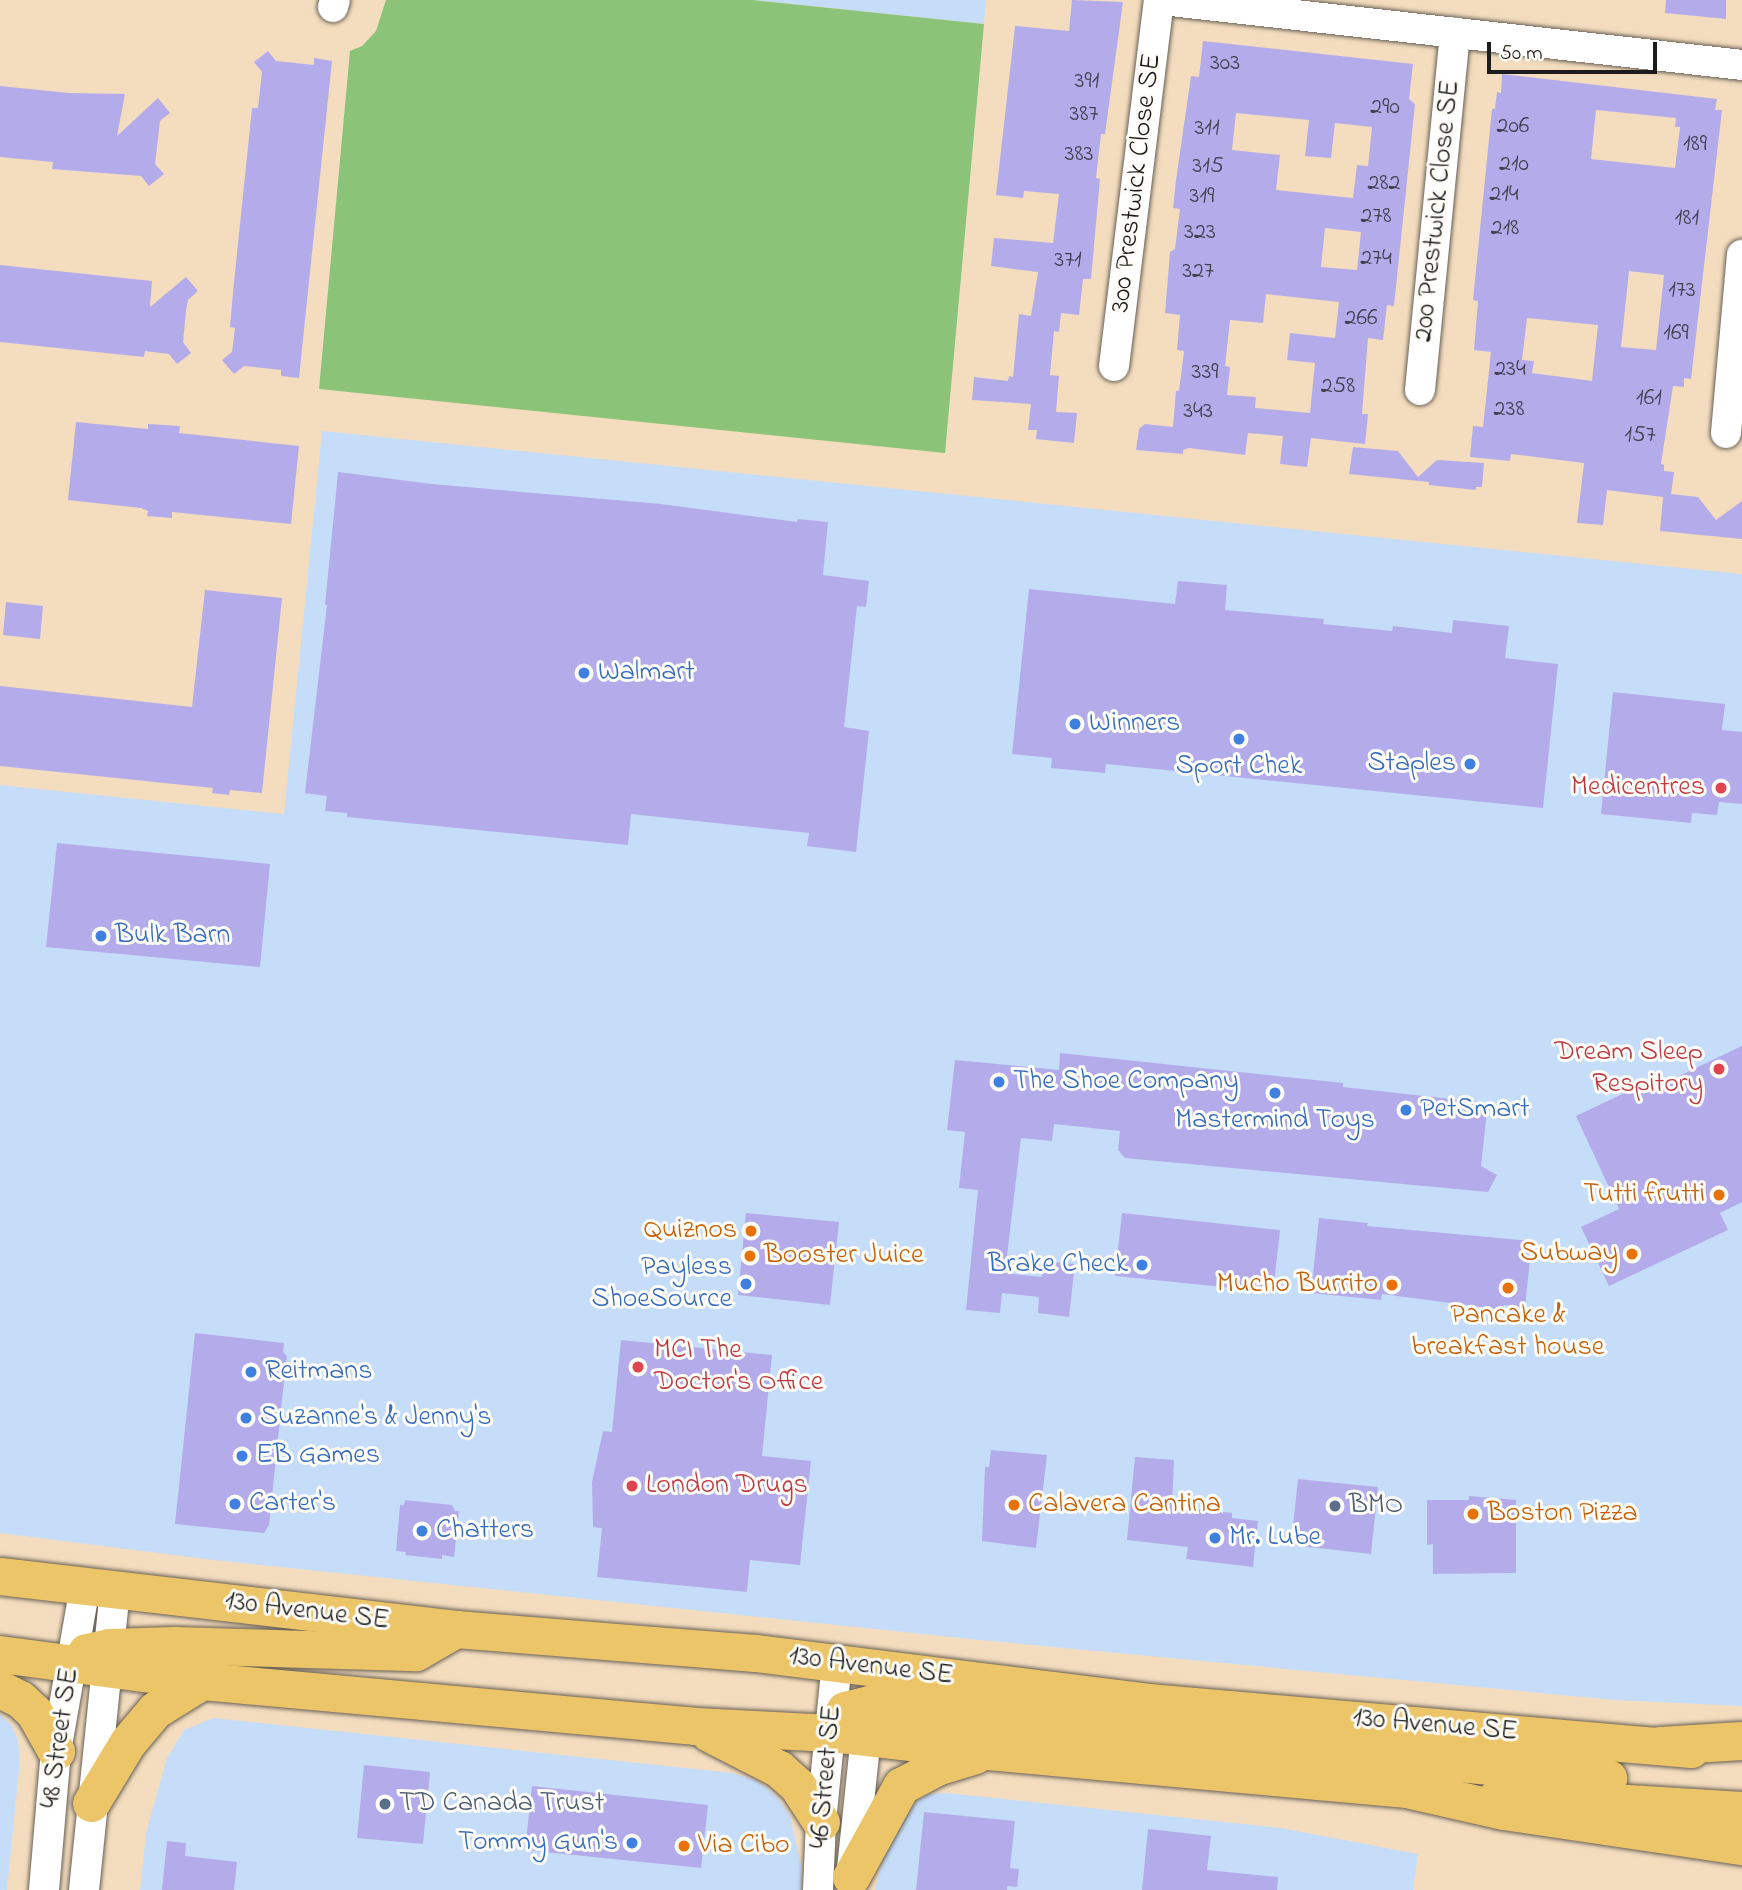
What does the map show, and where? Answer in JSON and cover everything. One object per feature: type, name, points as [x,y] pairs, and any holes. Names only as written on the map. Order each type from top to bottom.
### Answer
[{"type":"highway","points":[[1661,1746],[1742,1741]]},
{"type":"highway","points":[[1411,1790],[1504,1811],[1742,1846]]},
{"type":"main road","name":"130 Avenue SE","points":[[0,1576],[456,1629],[755,1653],[1148,1702],[1742,1755]]},
{"type":"main road","points":[[108,1658],[416,1652],[456,1629]]},
{"type":"main road","points":[[0,1654],[71,1664],[86,1652],[202,1681],[696,1726],[855,1725],[1643,1782],[1742,1786]]},
{"type":"main road","points":[[91,1803],[128,1742],[155,1710],[202,1681]]},
{"type":"main road","points":[[0,1689],[20,1699],[34,1712],[56,1751]]},
{"type":"main road","points":[[855,1725],[988,1751],[1411,1790],[1742,1810]]},
{"type":"main road","points":[[696,1726],[779,1769],[797,1785],[821,1822]]},
{"type":"main road","points":[[850,1883],[901,1786],[936,1766],[988,1751]]},
{"type":"street","points":[[1161,0],[1742,65]]},
{"type":"street","name":"300 Prestwick Close SE","points":[[1114,366],[1161,0]]},
{"type":"street","name":"200 Prestwick Close SE","points":[[1420,390],[1455,33]]},
{"type":"street","points":[[1726,433],[1742,256]]},
{"type":"street","name":"48 Street SE","points":[[84,1890],[108,1658],[100,1589]]},
{"type":"street","name":"48 Street SE","points":[[44,1890],[56,1751],[71,1664],[100,1589]]},
{"type":"street","name":"46 Street SE","points":[[850,1883],[854,1666]]},
{"type":"street","name":"46 Street SE","points":[[817,1890],[821,1822],[855,1725],[854,1666]]},
{"type":"shaded area","points":[[753,0],[986,0],[984,24]]},
{"type":"shaded area","points":[[322,431],[1742,574],[1742,1706],[1615,1700],[980,1640],[214,1560],[0,1533],[0,785],[284,814]]},
{"type":"shaded area","points":[[0,1714],[12,1726],[18,1740],[20,1760],[7,1890],[0,1890]]},
{"type":"shaded area","points":[[213,1718],[733,1773],[755,1780],[767,1788],[778,1798],[790,1816],[801,1864],[802,1890],[140,1890],[146,1833],[167,1758],[184,1730]]},
{"type":"shaded area","points":[[947,1793],[1281,1828],[1418,1854],[1413,1890],[875,1890],[888,1839],[902,1813],[927,1794]]},
{"type":"green space","points":[[386,0],[753,0],[984,24],[945,453],[319,389],[350,51],[362,46],[376,31]]},
{"type":"building","points":[[1072,0],[1123,2],[1105,134],[1101,134],[1091,279],[1083,279],[1079,315],[1061,313],[1059,332],[1054,331],[1050,375],[1059,376],[1056,412],[1077,413],[1074,443],[1036,439],[1037,430],[1028,430],[1031,404],[972,400],[974,377],[1008,381],[1009,376],[1013,377],[1019,314],[1031,316],[1038,272],[991,266],[994,238],[1053,243],[1059,194],[1024,191],[1023,198],[996,195],[1015,26],[1069,31]]},
{"type":"building","points":[[1666,0],[1726,0],[1726,19],[1665,13]]},
{"type":"building","points":[[1203,41],[1413,64],[1409,99],[1415,104],[1394,306],[1387,305],[1383,340],[1368,338],[1362,414],[1368,414],[1365,444],[1311,438],[1307,467],[1280,464],[1283,436],[1248,433],[1245,455],[1189,448],[1183,450],[1183,454],[1136,450],[1139,429],[1145,424],[1173,427],[1176,391],[1179,391],[1184,351],[1177,350],[1180,315],[1165,313],[1170,252],[1175,249],[1180,209],[1173,208],[1176,180],[1191,76],[1199,77]],"holes":[[[1236,113],[1309,120],[1305,156],[1331,158],[1335,123],[1372,127],[1368,166],[1357,165],[1353,198],[1276,190],[1280,155],[1232,150]],[[1325,228],[1361,232],[1357,270],[1321,267]],[[1266,294],[1339,302],[1335,338],[1290,333],[1287,360],[1315,363],[1310,413],[1255,408],[1256,397],[1227,395],[1230,367],[1225,366],[1230,320],[1263,323]]]},
{"type":"building","points":[[268,51],[276,61],[314,65],[314,58],[332,61],[299,378],[281,376],[281,370],[244,366],[234,374],[222,360],[232,352],[235,328],[230,327],[252,108],[258,108],[262,72],[254,62]]},
{"type":"building","points":[[1502,74],[1717,99],[1715,110],[1722,110],[1691,379],[1684,378],[1684,387],[1673,386],[1661,464],[1664,465],[1664,471],[1674,472],[1671,494],[1698,497],[1716,520],[1742,501],[1742,539],[1660,531],[1663,497],[1607,490],[1603,525],[1577,523],[1584,463],[1511,454],[1510,461],[1470,457],[1473,426],[1483,427],[1491,352],[1474,350],[1478,301],[1473,300],[1492,109],[1495,109],[1497,92],[1501,93]],"holes":[[[1596,110],[1676,118],[1675,127],[1680,127],[1675,168],[1591,159]],[[1629,271],[1664,275],[1656,350],[1621,347]],[[1527,318],[1598,325],[1592,381],[1532,373],[1534,361],[1522,360]]]},
{"type":"building","points":[[0,86],[69,93],[125,94],[117,136],[158,98],[170,113],[160,121],[155,164],[164,174],[149,186],[141,176],[52,169],[53,162],[0,157]]},
{"type":"building","points":[[0,265],[152,281],[150,307],[186,277],[198,291],[188,300],[186,311],[183,342],[191,353],[177,364],[169,354],[145,351],[144,357],[0,342]]},
{"type":"building","points":[[76,422],[148,429],[148,424],[180,426],[179,433],[299,446],[291,524],[172,512],[172,518],[147,516],[148,511],[141,508],[68,500]]},
{"type":"building","points":[[1353,447],[1398,451],[1418,477],[1437,460],[1484,463],[1482,487],[1476,487],[1476,490],[1349,474]]},
{"type":"building","name":"Walmart","points":[[338,472],[432,484],[661,504],[797,522],[798,519],[828,522],[823,575],[869,581],[866,607],[857,606],[844,727],[869,731],[856,852],[807,846],[809,833],[631,814],[628,845],[347,817],[347,813],[325,811],[327,796],[305,793],[327,605]]},
{"type":"building","points":[[1178,581],[1227,585],[1225,610],[1324,619],[1323,624],[1392,631],[1393,626],[1452,633],[1453,620],[1509,626],[1505,658],[1558,664],[1543,808],[1106,764],[1105,773],[1051,768],[1052,758],[1012,754],[1029,589],[1175,604]]},
{"type":"building","points":[[205,590],[282,598],[262,793],[230,790],[229,795],[212,793],[213,788],[0,766],[0,686],[192,707]]},
{"type":"building","points":[[6,602],[43,606],[40,639],[3,635]]},
{"type":"building","points":[[1613,692],[1725,704],[1722,730],[1742,732],[1742,804],[1719,802],[1717,815],[1692,813],[1691,823],[1601,814]]},
{"type":"building","points":[[57,843],[270,864],[260,967],[46,947]]},
{"type":"building","points":[[1742,1046],[1742,1202],[1720,1213],[1728,1230],[1609,1286],[1581,1227],[1619,1209],[1576,1116],[1656,1078],[1660,1085]]},
{"type":"building","points":[[1060,1053],[1343,1083],[1343,1087],[1488,1103],[1481,1166],[1497,1175],[1488,1192],[1125,1158],[1118,1150],[1120,1131],[1054,1124],[1052,1141],[1021,1138],[1005,1273],[1042,1277],[1043,1261],[1075,1264],[1069,1317],[1038,1313],[1039,1297],[1002,1293],[1000,1313],[966,1310],[978,1190],[959,1188],[965,1132],[947,1130],[955,1060],[1059,1070]]},
{"type":"building","points":[[746,1213],[839,1222],[830,1305],[738,1295]]},
{"type":"building","points":[[1122,1213],[1280,1230],[1273,1292],[1115,1276]]},
{"type":"building","points":[[1319,1218],[1368,1223],[1367,1226],[1532,1241],[1525,1307],[1504,1305],[1504,1310],[1382,1294],[1381,1300],[1311,1293]]},
{"type":"building","points":[[195,1333],[284,1343],[283,1352],[287,1356],[269,1525],[264,1533],[175,1524]]},
{"type":"building","points":[[621,1340],[772,1355],[762,1456],[811,1461],[800,1565],[750,1560],[747,1592],[597,1577],[602,1528],[593,1527],[592,1482],[603,1431],[612,1432]]},
{"type":"building","name":"Calavera Cantina","points":[[991,1450],[1047,1455],[1036,1548],[982,1541],[985,1467],[989,1467]]},
{"type":"building","points":[[1135,1457],[1174,1460],[1172,1506],[1232,1513],[1232,1518],[1258,1521],[1253,1567],[1186,1559],[1188,1547],[1127,1540]]},
{"type":"building","points":[[1298,1479],[1378,1487],[1371,1554],[1291,1545]]},
{"type":"building","points":[[1469,1496],[1516,1500],[1516,1573],[1433,1574],[1433,1544],[1427,1545],[1427,1500],[1469,1500]]},
{"type":"building","points":[[405,1500],[452,1505],[455,1511],[459,1511],[454,1557],[442,1555],[442,1559],[405,1555],[406,1552],[396,1551],[400,1505],[404,1505]]},
{"type":"building","points":[[364,1765],[430,1772],[423,1844],[357,1838]]},
{"type":"building","points":[[532,1786],[708,1805],[701,1868],[525,1850]]},
{"type":"building","points":[[924,1812],[1015,1821],[1010,1868],[1019,1869],[1017,1887],[1007,1886],[1007,1890],[916,1890]]},
{"type":"building","points":[[1148,1829],[1211,1836],[1207,1870],[1278,1877],[1277,1890],[1142,1890]]},
{"type":"building","points":[[167,1841],[186,1843],[185,1856],[237,1862],[234,1890],[162,1890]]},
{"type":"place","name":"Walmart","points":[[584,673]]},
{"type":"place","name":"Winners","points":[[1075,724]]},
{"type":"place","name":"Sport Chek","points":[[1239,739]]},
{"type":"place","name":"Staples","points":[[1470,764]]},
{"type":"place","name":"Medicentres","points":[[1721,788]]},
{"type":"place","name":"Bulk Barn","points":[[101,936]]},
{"type":"place","name":"Dream Sleep Respitory","points":[[1719,1069]]},
{"type":"place","name":"The Shoe Company","points":[[999,1082]]},
{"type":"place","name":"Mastermind Toys","points":[[1275,1093]]},
{"type":"place","name":"PetSmart","points":[[1406,1110]]},
{"type":"place","name":"Tutti frutti","points":[[1719,1195]]},
{"type":"place","name":"Quiznos","points":[[751,1231]]},
{"type":"place","name":"Subway","points":[[1632,1254]]},
{"type":"place","name":"Booster Juice","points":[[750,1256]]},
{"type":"place","name":"Brake Check","points":[[1142,1265]]},
{"type":"place","name":"Payless ShoeSource","points":[[746,1284]]},
{"type":"place","name":"Mucho Burrito","points":[[1392,1285]]},
{"type":"place","name":"Pancake & breakfast house","points":[[1508,1288]]},
{"type":"place","name":"MCI The Doctor's Office","points":[[638,1367]]},
{"type":"place","name":"Reitmans","points":[[251,1372]]},
{"type":"place","name":"Suzanne's & Jenny's","points":[[246,1418]]},
{"type":"place","name":"EB Games","points":[[242,1456]]},
{"type":"place","name":"London Drugs","points":[[632,1486]]},
{"type":"place","name":"Carter's","points":[[235,1504]]},
{"type":"place","name":"Calavera Cantina","points":[[1014,1505]]},
{"type":"place","name":"BMO","points":[[1335,1506]]},
{"type":"place","name":"Boston Pizza","points":[[1473,1514]]},
{"type":"place","name":"Chatters","points":[[422,1531]]},
{"type":"place","name":"Mr. Lube","points":[[1215,1538]]},
{"type":"place","name":"TD Canada Trust","points":[[385,1804]]},
{"type":"place","name":"Tommy Gun's","points":[[632,1843]]},
{"type":"place","name":"Via Cibo","points":[[684,1846]]}]
